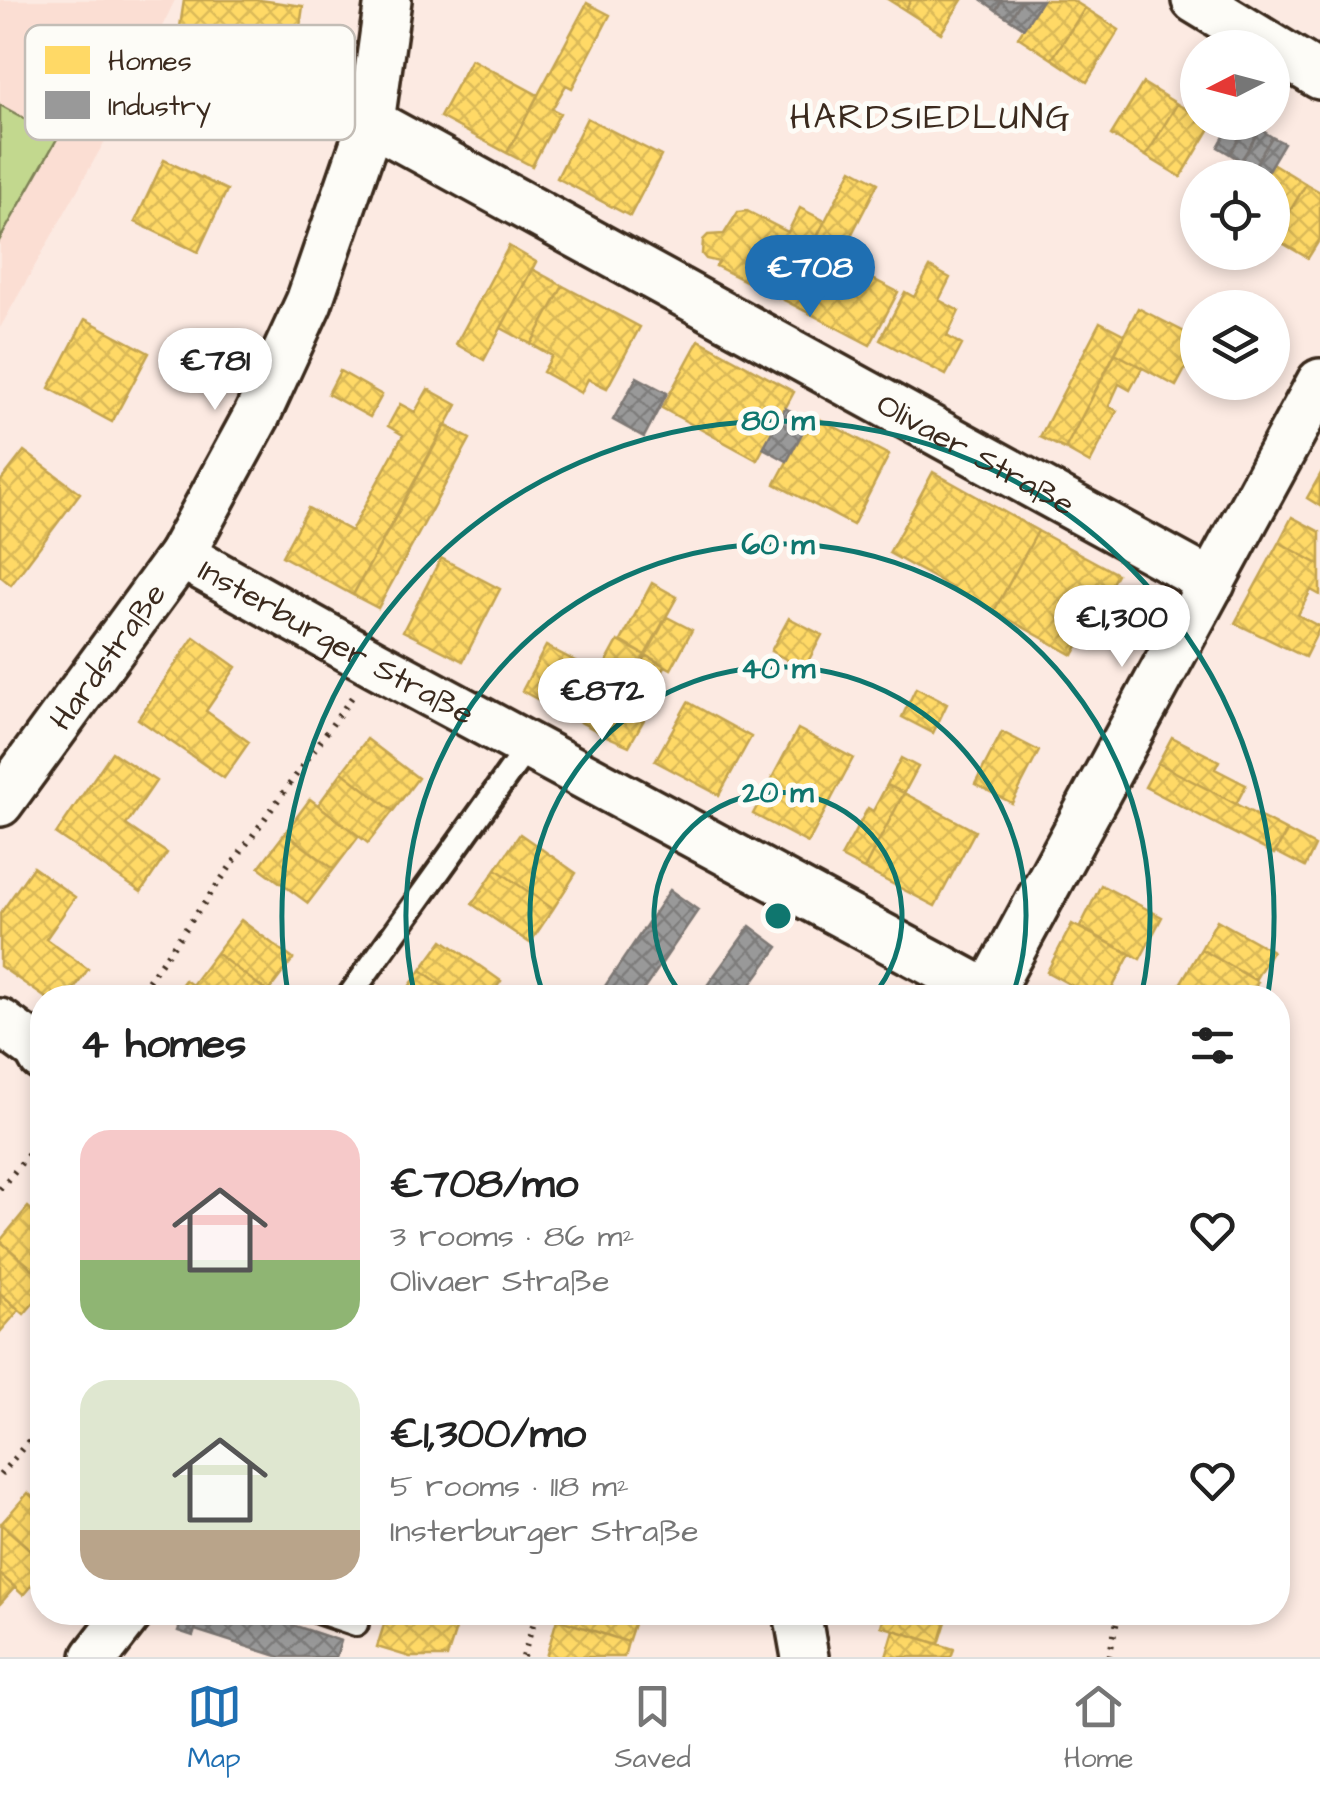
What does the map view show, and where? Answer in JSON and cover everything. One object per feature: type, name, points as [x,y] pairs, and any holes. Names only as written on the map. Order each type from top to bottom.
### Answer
[{"type":"street","name":"Hardstraße","points":[[0,802],[181,554],[257,415],[309,302],[371,122],[388,0]]},
{"type":"street","points":[[1194,0],[1320,76]]},
{"type":"street","name":"Olivaer Straße","points":[[371,122],[1212,583]]},
{"type":"street","name":"Insterburger Straße","points":[[992,985],[1320,382]]},
{"type":"street","name":"Insterburger Straße","points":[[181,554],[969,985]]},
{"type":"street","points":[[0,1022],[30,1044]]},
{"type":"street","points":[[95,1657],[120,1625]]},
{"type":"street","points":[[800,1625],[805,1657]]},
{"type":"lane","points":[[357,985],[528,746]]},
{"type":"path","points":[[145,985],[376,664]]},
{"type":"path","points":[[0,1188],[30,1153]]},
{"type":"path","points":[[0,1475],[30,1440]]},
{"type":"path","points":[[522,1657],[533,1625]]},
{"type":"path","points":[[1109,1657],[1116,1625]]},
{"type":"shaded area","points":[[0,0],[175,0],[163,25],[25,25],[25,140],[105,140],[0,328]]},
{"type":"green space","points":[[0,105],[25,119],[25,140],[56,140],[0,239]]},
{"type":"building: Homes","points":[[184,0],[260,0],[303,6],[300,25],[180,25]]},
{"type":"building: Homes","points":[[889,0],[911,0],[905,10]]},
{"type":"building: Homes","points":[[911,0],[962,0],[941,33],[905,10]]},
{"type":"building: Homes","points":[[1042,0],[1072,0],[1085,8],[1052,59],[1018,37]]},
{"type":"building: Homes","points":[[587,3],[610,15],[572,88],[566,85],[552,109],[560,113],[532,166],[507,153]]},
{"type":"building: Homes","points":[[1085,8],[1119,30],[1087,82],[1052,59]]},
{"type":"building: Homes","points":[[471,59],[538,95],[507,153],[440,117]]},
{"type":"building: Homes","points":[[1143,83],[1177,104],[1146,156],[1111,135]]},
{"type":"building: Homes","points":[[1177,104],[1180,106],[1180,140],[1203,140],[1191,160],[1180,160],[1180,176],[1146,156]]},
{"type":"building: Homes","points":[[587,118],[661,156],[630,216],[557,178]]},
{"type":"building: Homes","points":[[164,160],[227,190],[198,252],[135,222]]},
{"type":"building: Homes","points":[[852,169],[878,183],[838,261],[898,292],[870,345],[784,300]]},
{"type":"building: Homes","points":[[1290,174],[1306,184],[1290,211]]},
{"type":"building: Homes","points":[[1306,184],[1320,192],[1320,239],[1308,258],[1290,247],[1290,211]]},
{"type":"building: Homes","points":[[800,208],[825,221],[784,300],[716,266],[719,262],[702,254],[703,240],[708,235],[724,234],[738,212],[747,211],[788,232]]},
{"type":"building: Homes","points":[[509,246],[536,262],[484,360],[456,344]]},
{"type":"building: Homes","points":[[930,267],[950,278],[939,300],[959,311],[947,336],[962,345],[946,375],[880,340],[905,292],[914,297]]},
{"type":"building: Homes","points":[[532,269],[563,286],[531,344],[501,328]]},
{"type":"building: Homes","points":[[563,286],[640,327],[607,388],[588,379],[581,393],[543,372],[552,356],[531,344]]},
{"type":"building: Homes","points":[[1138,308],[1180,330],[1180,379],[1176,386],[1115,353]]},
{"type":"building: Homes","points":[[85,319],[149,353],[112,422],[49,388]]},
{"type":"building: Homes","points":[[1100,322],[1125,335],[1065,449],[1040,437]]},
{"type":"building: Homes","points":[[699,340],[794,392],[757,460],[662,408]]},
{"type":"building: Homes","points":[[1115,353],[1142,368],[1130,390],[1119,384],[1109,406],[1117,411],[1090,463],[1065,449]]},
{"type":"building: Homes","points":[[340,371],[382,395],[370,417],[328,394]]},
{"type":"building: Homes","points":[[428,389],[457,405],[353,595],[282,556],[308,508],[351,531],[403,435],[388,426],[400,404],[415,412]]},
{"type":"building: Homes","points":[[812,415],[889,455],[853,525],[775,484]]},
{"type":"building: Homes","points":[[445,425],[470,439],[378,608],[353,595]]},
{"type":"building: Homes","points":[[24,451],[80,493],[11,585],[0,576],[0,482]]},
{"type":"building: Homes","points":[[933,472],[1038,531],[994,611],[889,553]]},
{"type":"building: Homes","points":[[1320,475],[1320,506],[1307,498]]},
{"type":"building: Homes","points":[[1292,517],[1320,532],[1320,565],[1279,542]]},
{"type":"building: Homes","points":[[1038,531],[1117,574],[1073,655],[994,611]]},
{"type":"building: Homes","points":[[1279,542],[1320,565],[1320,595],[1311,590],[1298,615],[1320,627],[1305,657],[1235,623]]},
{"type":"building: Homes","points":[[441,558],[500,589],[463,661],[403,631]]},
{"type":"building: Homes","points":[[652,583],[677,597],[645,655],[621,641]]},
{"type":"building: Homes","points":[[667,617],[692,630],[671,669],[646,655]]},
{"type":"building: Homes","points":[[789,618],[822,635],[804,669],[771,651]]},
{"type":"building: Homes","points":[[194,637],[236,667],[206,711],[249,742],[224,778],[138,719]]},
{"type":"building: Homes","points":[[618,641],[645,655],[603,734],[522,691],[546,646],[600,674]]},
{"type":"building: Homes","points":[[646,656],[665,666],[649,699],[654,702],[629,746],[604,735]]},
{"type":"building: Homes","points":[[916,688],[947,704],[933,733],[902,717]]},
{"type":"building: Homes","points":[[688,702],[751,737],[719,795],[655,761]]},
{"type":"building: Homes","points":[[798,729],[853,758],[808,843],[753,814]]},
{"type":"building: Homes","points":[[1002,732],[1039,751],[1012,803],[975,784]]},
{"type":"building: Homes","points":[[1172,737],[1219,761],[1215,769],[1246,785],[1236,804],[1158,763]]},
{"type":"building: Homes","points":[[367,739],[418,778],[393,811],[342,772]]},
{"type":"building: Homes","points":[[112,752],[156,781],[126,825],[167,853],[141,892],[56,834]]},
{"type":"building: Homes","points":[[901,758],[918,767],[904,793],[887,785]]},
{"type":"building: Homes","points":[[1158,763],[1287,831],[1274,854],[1145,787]]},
{"type":"building: Homes","points":[[342,772],[393,811],[368,843],[318,805]]},
{"type":"building: Homes","points":[[887,785],[904,793],[864,869],[841,857],[868,808],[873,811]]},
{"type":"building: Homes","points":[[904,793],[975,831],[935,906],[864,869]]},
{"type":"building: Homes","points":[[310,799],[359,836],[334,869],[285,833]]},
{"type":"building: Homes","points":[[1287,831],[1315,846],[1305,867],[1276,852]]},
{"type":"building: Homes","points":[[285,833],[334,869],[308,903],[259,867]]},
{"type":"building: Homes","points":[[520,834],[576,873],[553,909],[496,869]]},
{"type":"building: Homes","points":[[33,867],[75,897],[46,939],[88,969],[77,985],[30,987],[0,966],[0,914]]},
{"type":"building: Homes","points":[[496,869],[553,909],[530,943],[472,904]]},
{"type":"building: Homes","points":[[1101,885],[1162,917],[1140,959],[1080,927]]},
{"type":"building: Homes","points":[[241,920],[293,959],[273,985],[259,985],[216,953]]},
{"type":"building: Homes","points":[[1217,920],[1272,951],[1255,980],[1201,949]]},
{"type":"building: Homes","points":[[1072,924],[1130,954],[1114,985],[1071,985],[1047,972]]},
{"type":"building: Homes","points":[[443,940],[501,981],[498,985],[441,985],[421,970]]},
{"type":"building: Homes","points":[[1201,949],[1258,982],[1256,985],[1180,984]]},
{"type":"building: Homes","points":[[216,953],[259,985],[192,985]]},
{"type":"building: Homes","points":[[421,970],[441,985],[410,985]]},
{"type":"building: Homes","points":[[28,1207],[30,1209],[30,1267],[0,1241]]},
{"type":"building: Homes","points":[[0,1241],[30,1267],[30,1307],[24,1314],[0,1293]]},
{"type":"building: Homes","points":[[0,1293],[19,1310],[0,1332]]},
{"type":"building: Homes","points":[[28,1493],[30,1495],[30,1549],[1,1524]]},
{"type":"building: Homes","points":[[1,1524],[30,1549],[30,1587],[23,1595],[0,1574]]},
{"type":"building: Homes","points":[[0,1574],[15,1587],[0,1604]]},
{"type":"building: Homes","points":[[384,1625],[444,1625],[456,1629],[447,1657],[410,1657],[377,1647]]},
{"type":"building: Homes","points":[[555,1625],[576,1625],[628,1642],[624,1657],[546,1657]]},
{"type":"building: Homes","points":[[576,1625],[634,1625],[628,1642]]},
{"type":"building: Homes","points":[[881,1625],[945,1625],[939,1644]]},
{"type":"building: Homes","points":[[894,1630],[954,1649],[951,1657],[886,1657]]},
{"type":"building: Industry","points":[[982,0],[1002,0],[996,10]]},
{"type":"building: Industry","points":[[1002,0],[1022,0],[1010,19],[996,10]]},
{"type":"building: Industry","points":[[1022,0],[1042,0],[1024,28],[1010,19]]},
{"type":"building: Industry","points":[[1222,140],[1238,140],[1230,154],[1218,147]]},
{"type":"building: Industry","points":[[1238,140],[1253,140],[1242,160],[1230,154]]},
{"type":"building: Industry","points":[[1253,140],[1270,140],[1258,160],[1242,160]]},
{"type":"building: Industry","points":[[1270,140],[1284,143],[1274,160],[1258,160]]},
{"type":"building: Industry","points":[[637,377],[667,393],[644,437],[613,420]]},
{"type":"building: Industry","points":[[785,408],[809,420],[787,461],[763,448]]},
{"type":"building: Industry","points":[[670,890],[698,910],[647,985],[606,985]]},
{"type":"building: Industry","points":[[750,926],[778,947],[750,985],[707,985]]},
{"type":"building: Industry","points":[[180,1625],[197,1625],[193,1636],[178,1631]]},
{"type":"building: Industry","points":[[197,1625],[293,1625],[341,1641],[336,1657],[280,1657],[195,1630]]},
{"type":"district","name":"HARDSIEDLUNG","points":[[931,116]]}]
